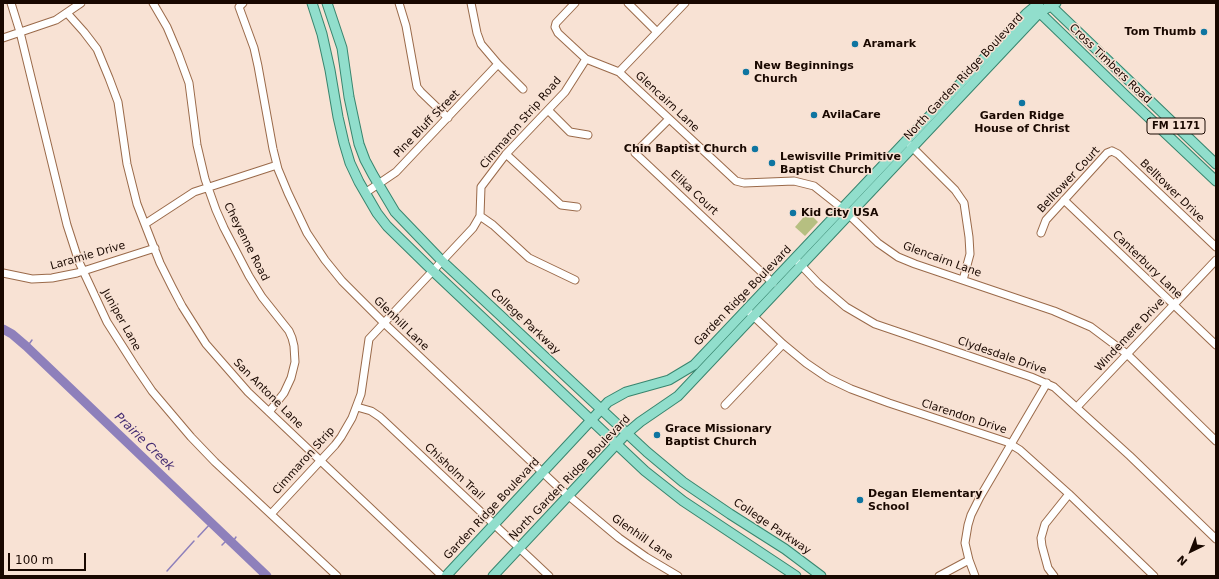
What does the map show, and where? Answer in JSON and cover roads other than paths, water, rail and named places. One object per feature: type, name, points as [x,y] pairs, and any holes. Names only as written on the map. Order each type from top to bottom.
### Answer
[{"type":"main road","points":[[312,3],[327,54],[344,144],[350,163],[365,193],[387,226],[645,471],[683,501],[796,576]]},
{"type":"main road","name":"College Parkway","points":[[327,3],[342,48],[349,97],[359,144],[365,160],[378,185],[395,212],[443,262],[626,434],[683,482],[785,549],[821,576]]},
{"type":"main road","name":"North Garden Ridge Boulevard","points":[[493,576],[626,434],[640,422],[678,396],[754,317],[913,148],[950,101],[1036,6],[1052,4]]},
{"type":"main road","name":"Cross Timbers Road","points":[[1052,4],[1122,74],[1216,164]]},
{"type":"main road","name":"Cross Timbers Road","points":[[1036,6],[1113,84],[1216,181]]},
{"type":"main road","points":[[1113,84],[1122,74]]},
{"type":"main road","name":"Garden Ridge Boulevard","points":[[446,576],[608,402],[626,392],[669,380],[694,365],[906,142],[950,101]]},
{"type":"main road","points":[[1163,131],[1172,122]]},
{"type":"street","name":"Juniper Lane","points":[[11,3],[20,32],[68,225],[83,270],[107,322],[120,344],[152,390],[196,442],[215,462],[337,576]]},
{"type":"street","points":[[3,38],[56,20],[81,3]]},
{"type":"street","name":"Cheyenne Road","points":[[153,3],[170,33],[189,84],[197,145],[208,187],[224,228],[249,276],[262,297],[289,331],[292,338],[295,362],[291,378],[284,393],[269,412]]},
{"type":"street","name":"Glenhill Lane","points":[[243,3],[239,7],[255,54],[277,165],[288,194],[307,233],[316,247],[342,281],[384,323],[542,472],[619,538],[646,557],[678,576]]},
{"type":"street","points":[[399,3],[406,26],[417,87],[448,118]]},
{"type":"street","points":[[472,3],[477,33],[481,44],[498,64],[523,89]]},
{"type":"street","name":"Glencairn Lane","points":[[575,3],[556,23],[555,27],[558,33],[586,59],[618,72],[736,181],[744,183],[794,181],[814,186],[843,209],[878,243],[898,257],[1054,311],[1091,327],[1127,354],[1216,440]]},
{"type":"street","points":[[628,3],[657,32]]},
{"type":"street","points":[[618,72],[685,3]]},
{"type":"street","name":"San Antone Lane","points":[[66,13],[84,32],[97,49],[118,102],[127,164],[137,204],[160,263],[175,293],[206,344],[248,392],[442,576]]},
{"type":"street","name":"Cimmaron Strip Road","points":[[443,262],[474,228],[480,216],[481,187],[506,154],[565,92],[586,59]]},
{"type":"street","name":"Pine Bluff Street","points":[[365,193],[396,172],[498,64]]},
{"type":"street","points":[[548,110],[570,132],[588,134]]},
{"type":"street","name":"Elika Court","points":[[669,119],[635,153],[773,282]]},
{"type":"street","points":[[906,142],[955,190],[964,203],[970,254],[963,280]]},
{"type":"street","name":"Belltower Court","points":[[1041,233],[1046,220],[1111,148]]},
{"type":"street","name":"Belltower Drive","points":[[1111,148],[1216,247]]},
{"type":"street","points":[[506,154],[561,205],[577,208]]},
{"type":"street","points":[[145,224],[188,195],[277,165]]},
{"type":"street","name":"Canterbury Lane","points":[[1064,200],[1216,345]]},
{"type":"street","points":[[480,216],[493,225],[529,258],[575,280]]},
{"type":"street","name":"Laramie Drive","points":[[3,273],[32,279],[52,278],[155,248]]},
{"type":"street","name":"Clydesdale Drive","points":[[795,259],[818,283],[846,307],[875,324],[1047,383],[1077,407],[1216,539]]},
{"type":"street","name":"Windemere Drive","points":[[1077,407],[1216,260]]},
{"type":"street","name":"Cimmaron Strip","points":[[271,514],[341,437],[357,407],[364,379],[369,339],[443,262]]},
{"type":"street","name":"Clarendon Drive","points":[[747,310],[783,344],[828,378],[851,389],[889,403],[1011,444],[1028,456],[1154,576]]},
{"type":"street","points":[[725,405],[783,344]]},
{"type":"street","points":[[975,576],[965,543],[971,515],[1047,383]]},
{"type":"street","name":"Chisholm Trail","points":[[357,407],[371,411],[380,417],[549,576]]},
{"type":"street","points":[[1054,576],[1048,568],[1042,546],[1042,538],[1046,524],[1069,494]]},
{"type":"street","points":[[939,576],[969,560]]},
{"type":"waterway","name":"Prairie Creek","points":[[3,329],[12,334],[26,346],[267,576]]},
{"type":"waterway","points":[[27,347],[32,340]]},
{"type":"waterway","points":[[198,537],[211,523]]},
{"type":"waterway","name":"Prairie Creek","points":[[232,543],[236,537]]},
{"type":"waterway","points":[[222,545],[228,539]]},
{"type":"waterway","points":[[167,571],[194,541]]},
{"type":"place","name":"Tom Thumb","points":[[1204,32]]},
{"type":"place","name":"Aramark","points":[[855,44]]},
{"type":"place","name":"New Beginnings Church","points":[[746,72]]},
{"type":"place","name":"Garden Ridge House of Christ","points":[[1022,103]]},
{"type":"place","name":"AvilaCare","points":[[814,115]]},
{"type":"place","name":"Chin Baptist Church","points":[[755,149]]},
{"type":"place","name":"Lewisville Primitive Baptist Church","points":[[772,163]]},
{"type":"place","name":"Kid City USA","points":[[793,213]]},
{"type":"place","name":"Grace Missionary Baptist Church","points":[[657,435]]},
{"type":"place","name":"Degan Elementary School","points":[[860,500]]}]
